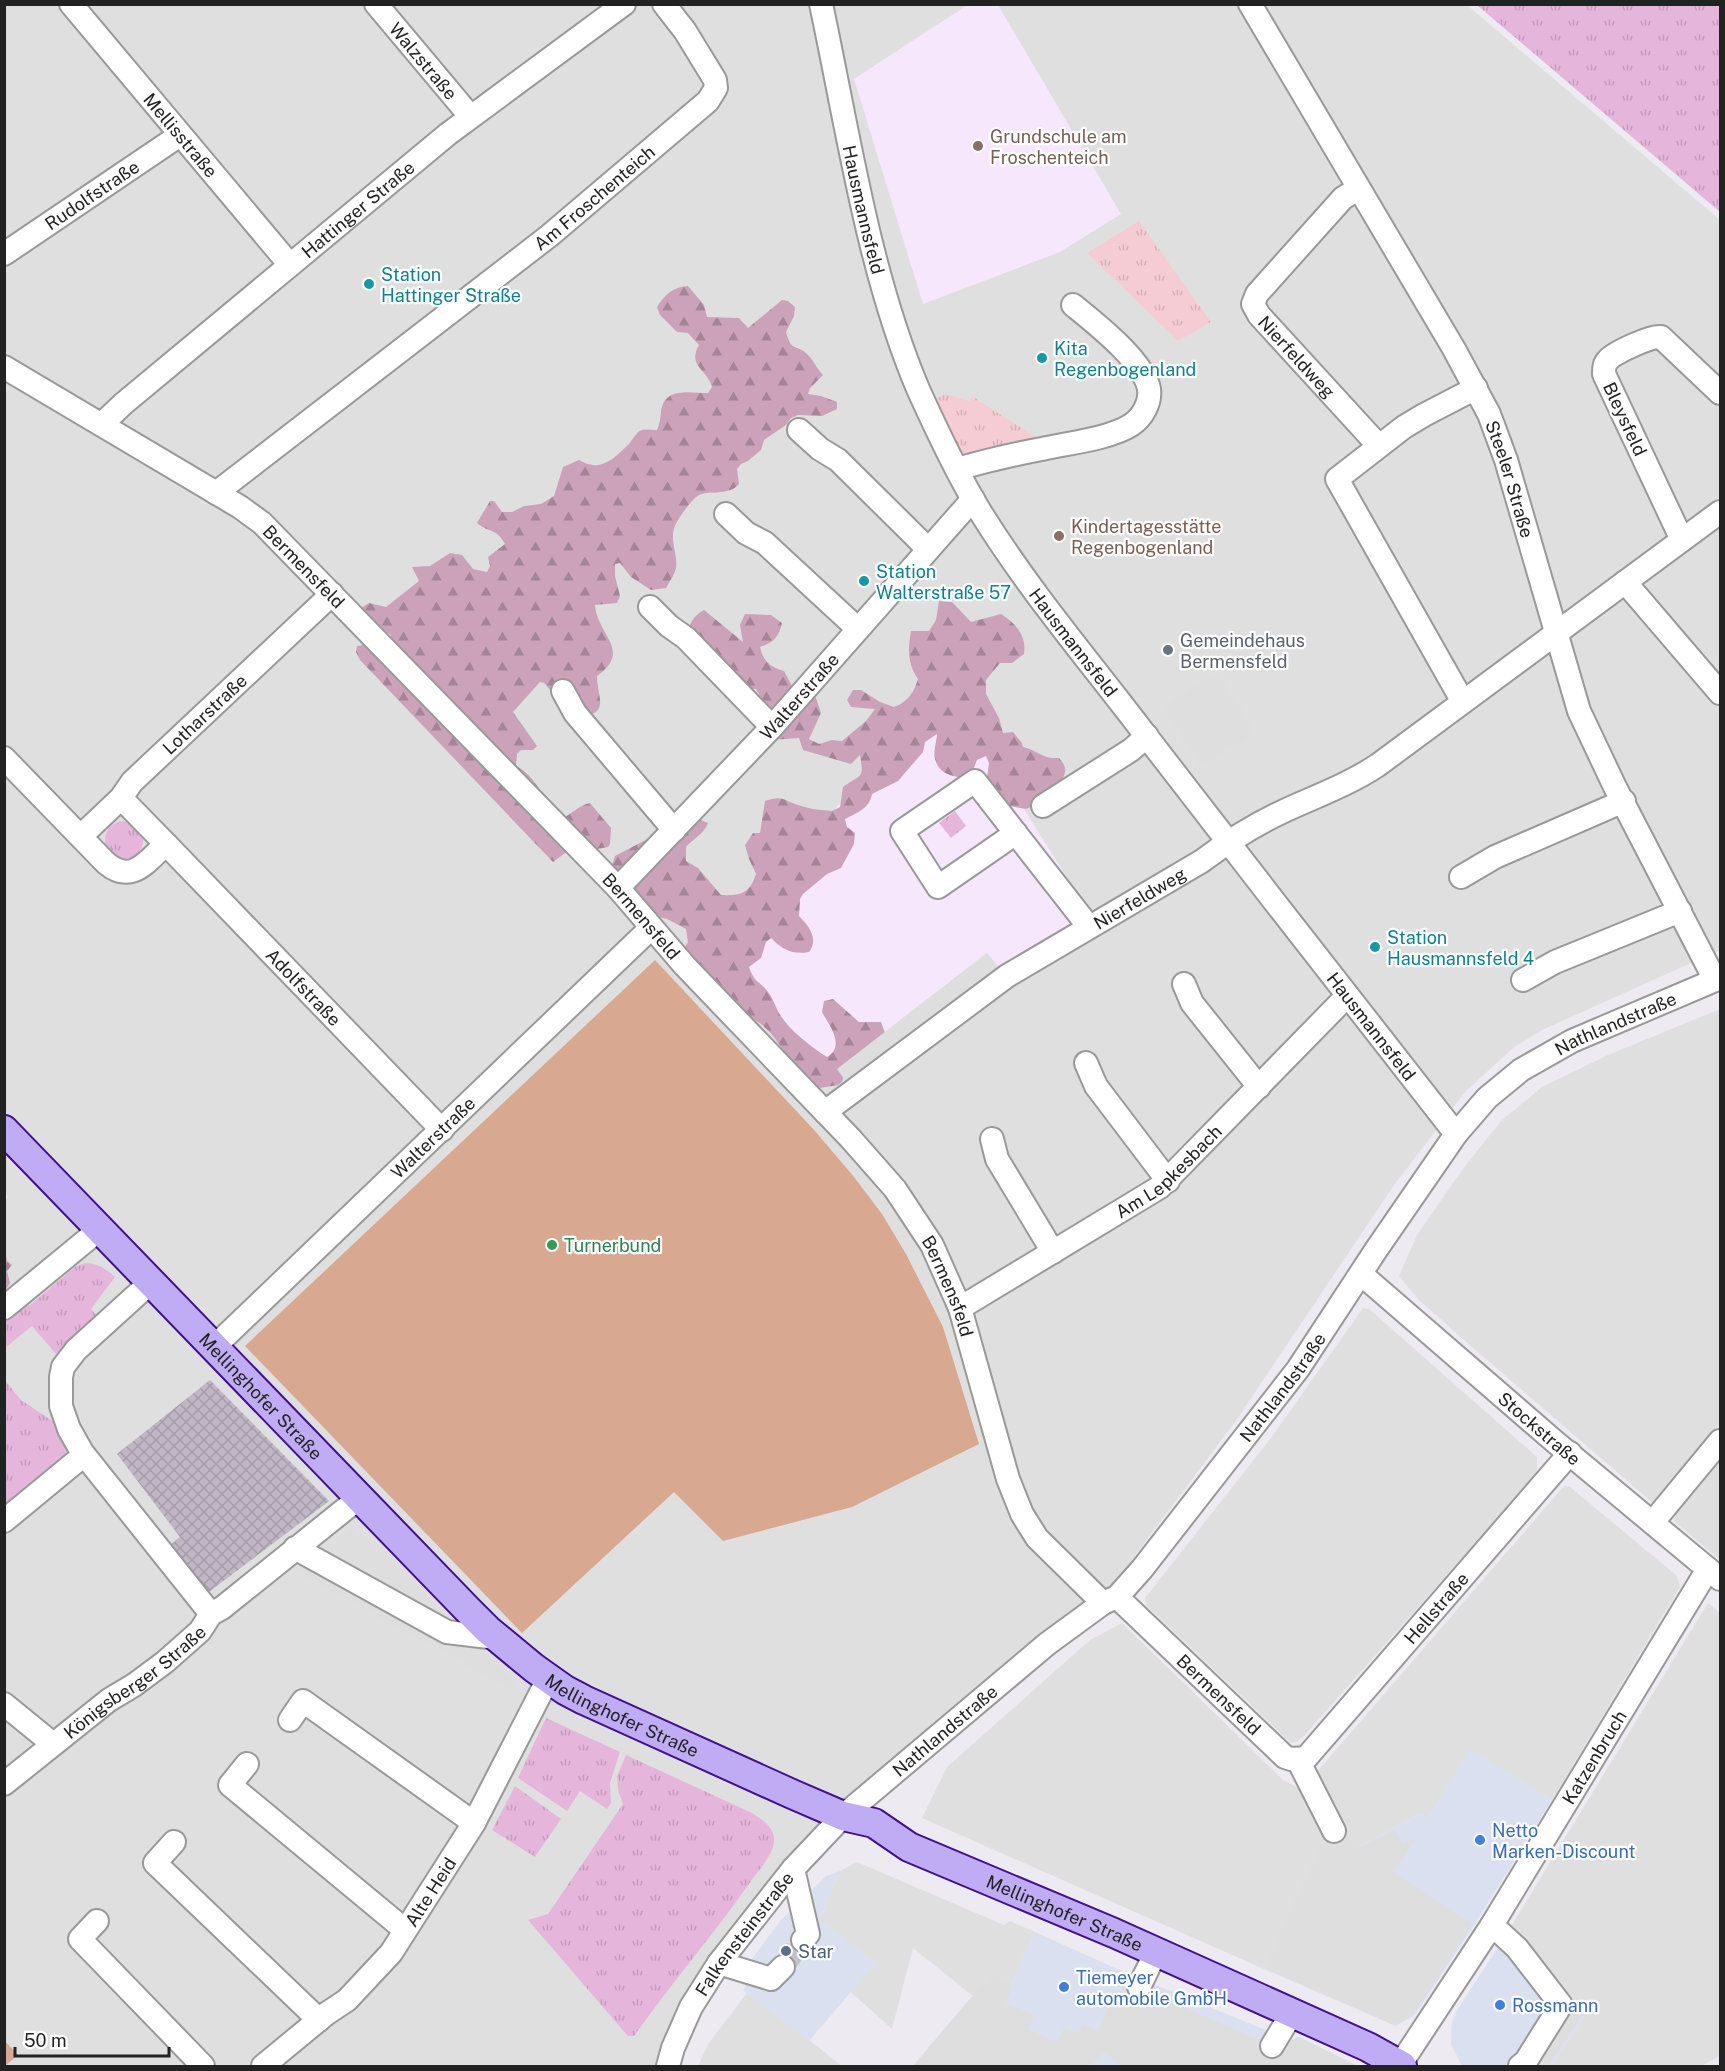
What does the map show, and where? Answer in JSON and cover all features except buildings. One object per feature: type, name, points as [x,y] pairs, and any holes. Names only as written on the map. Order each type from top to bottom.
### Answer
[{"type":"main road","name":"Mellinghofer Straße","points":[[4,1130],[469,1611],[497,1638],[548,1679],[584,1700],[843,1816],[874,1823],[909,1847],[1156,1952],[1368,2047],[1401,2066]]},
{"type":"street","name":"Mellisstraße","points":[[71,4],[290,265]]},
{"type":"street","name":"Walzstraße","points":[[376,4],[470,116]]},
{"type":"street","name":"Hattinger Straße","points":[[102,424],[123,404],[470,116],[624,4]]},
{"type":"street","name":"Am Froschenteich","points":[[216,493],[549,236],[708,101],[716,88],[715,80],[685,31],[664,4]]},
{"type":"street","name":"Hausmannsfeld","points":[[820,4],[865,212],[890,312],[920,392],[973,499],[1030,584],[1456,1134]]},
{"type":"street","name":"Steeler Straße","points":[[1250,4],[1454,349],[1489,414],[1506,460],[1579,711],[1595,747],[1680,911],[1718,979]]},
{"type":"street","name":"Rudolfstraße","points":[[4,254],[180,135]]},
{"type":"street","name":"Nierfeldweg","points":[[1358,189],[1343,198],[1257,294],[1253,304],[1259,315],[1378,445]]},
{"type":"street","points":[[957,469],[993,459],[1087,440],[1123,429],[1142,414],[1148,403],[1150,392],[1136,365],[1111,338],[1073,305]]},
{"type":"street","name":"Bleysfeld","points":[[1682,540],[1604,374],[1604,369],[1612,356],[1652,337],[1661,337],[1720,393]]},
{"type":"street","name":"Bermensfeld","points":[[4,367],[102,424],[262,523],[618,888],[651,928],[878,1168],[907,1206],[932,1245],[960,1308],[1008,1479],[1022,1514],[1037,1538],[1110,1600],[1272,1746],[1285,1757],[1298,1760]]},
{"type":"street","points":[[1463,702],[1337,479],[1378,445],[1424,415],[1476,388]]},
{"type":"street","points":[[799,430],[820,449],[838,460],[928,549]]},
{"type":"street","name":"Walterstraße","points":[[618,888],[772,727],[973,499]]},
{"type":"street","points":[[726,514],[746,533],[765,543],[858,629]]},
{"type":"street","points":[[1556,632],[1682,540],[1717,520]]},
{"type":"street","points":[[1625,582],[1720,693]]},
{"type":"street","name":"Lotharstraße","points":[[81,836],[121,798],[132,782],[332,594]]},
{"type":"street","points":[[650,607],[669,626],[687,638],[772,727]]},
{"type":"street","name":"Nierfeldweg","points":[[825,1112],[1007,976],[1202,861],[1228,842],[1280,813],[1365,774],[1556,632]]},
{"type":"street","points":[[563,691],[575,713],[674,830]]},
{"type":"street","points":[[1043,806],[1111,763],[1147,736]]},
{"type":"street","points":[[4,758],[111,867],[122,872],[133,872],[166,843]]},
{"type":"street","points":[[1016,833],[938,887],[902,831],[975,781],[1016,833],[1089,927]]},
{"type":"street","name":"Adolfstraße","points":[[121,798],[442,1130]]},
{"type":"street","points":[[1461,877],[1495,857],[1624,801]]},
{"type":"street","points":[[1523,980],[1555,962],[1680,911]]},
{"type":"street","name":"Walterstraße","points":[[214,1347],[651,928]]},
{"type":"street","name":"Nathlandstraße","points":[[843,1816],[867,1798],[1036,1652],[1110,1600],[1162,1545],[1298,1369],[1456,1134],[1495,1090],[1550,1052],[1572,1041],[1718,979]]},
{"type":"street","points":[[1184,984],[1192,1003],[1259,1087]]},
{"type":"street","name":"Am Lepkesbach","points":[[960,1308],[1152,1194],[1168,1181],[1347,996]]},
{"type":"street","points":[[1086,1063],[1096,1086],[1168,1181]]},
{"type":"street","points":[[992,1139],[997,1159],[1053,1252]]},
{"type":"street","points":[[4,1308],[100,1229]]},
{"type":"street","name":"Stockstraße","points":[[1361,1274],[1554,1441],[1714,1574]]},
{"type":"street","name":"Königsberger Straße","points":[[151,1282],[76,1350],[63,1367],[60,1377],[61,1406],[69,1429],[84,1455],[211,1614]]},
{"type":"street","points":[[1653,1522],[1720,1441]]},
{"type":"street","name":"Hellstraße","points":[[1298,1760],[1312,1754],[1570,1453]]},
{"type":"street","points":[[4,1521],[84,1455]]},
{"type":"street","name":"Königsberger Straße","points":[[4,1784],[109,1700],[134,1685],[173,1656],[200,1631],[211,1614],[222,1608],[359,1498]]},
{"type":"street","points":[[295,1548],[447,1632],[497,1638]]},
{"type":"street","name":"Katzenbruch","points":[[1401,2066],[1714,1574]]},
{"type":"street","name":"Alte Heid","points":[[263,2067],[346,2000],[391,1953],[474,1824],[548,1679]]},
{"type":"street","points":[[290,1720],[303,1701],[474,1824]]},
{"type":"street","name":"Königsberger Straße","points":[[4,1704],[53,1744]]},
{"type":"street","points":[[1298,1760],[1334,1831]]},
{"type":"street","points":[[247,1764],[230,1785],[405,1930]]},
{"type":"street","name":"Falkensteinstraße","points":[[668,2067],[673,2048],[691,2007],[719,1963],[793,1869],[843,1816]]},
{"type":"street","points":[[174,1842],[155,1863],[319,2020]]},
{"type":"street","points":[[793,1869],[808,1934],[803,1940]]},
{"type":"street","points":[[97,1921],[80,1938],[203,2067]]},
{"type":"street","points":[[1492,1925],[1517,1948],[1561,2005],[1520,2067]]},
{"type":"street","points":[[1139,1987],[1156,1952]]},
{"type":"street","points":[[719,1963],[771,1979],[783,1967]]},
{"type":"street","points":[[1272,2046],[1292,2013]]},
{"type":"shaded area","name":"Grundschule am Froschenteich","points":[[969,4],[998,5],[1121,214],[1060,252],[923,304],[854,79]]},
{"type":"shaded area","points":[[5,5],[1467,5],[1720,220],[1720,950],[1542,1030],[1514,1047],[1466,1091],[1394,1185],[1235,1422],[1107,1593],[857,1810],[802,1873],[673,2048],[668,2066],[5,2066],[4,1200],[8,1197],[5,1192]]},
{"type":"shaded area","points":[[1218,673],[1255,731],[1200,766],[1163,708]]},
{"type":"shaded area","points":[[948,688],[1091,916],[997,966],[987,953],[837,1069],[824,1074],[708,945]]},
{"type":"shaded area","points":[[987,953],[1000,969],[849,1086],[837,1069]]},
{"type":"shaded area","points":[[655,960],[815,1131],[882,1214],[906,1254],[943,1327],[979,1444],[852,1507],[723,1541],[674,1492],[522,1633],[245,1346]]},
{"type":"shaded area","points":[[1720,1009],[1720,1424],[1653,1503],[1418,1299],[1399,1276],[1417,1235],[1462,1170],[1501,1121],[1542,1087],[1608,1055]]},
{"type":"shaded area","points":[[1363,1308],[1369,1309],[1537,1457],[1537,1473],[1303,1737],[1291,1743],[1147,1606],[1145,1598],[1271,1438]]},
{"type":"shaded area","points":[[210,1380],[329,1501],[205,1595],[169,1546],[180,1537],[117,1454]]},
{"type":"shaded area","points":[[1720,1461],[1720,1560],[1674,1521],[1681,1508]]},
{"type":"shaded area","points":[[1564,1486],[1570,1487],[1677,1576],[1680,1587],[1552,1800],[1471,1750],[1428,1818],[1419,1814],[1356,1849],[1316,1773]]},
{"type":"shaded area","points":[[354,1527],[518,1685],[513,1691],[294,1570]]},
{"type":"shaded area","points":[[1708,1603],[1720,1613],[1720,2056],[1701,2066],[1551,2066],[1586,2013],[1512,1925]]},
{"type":"shaded area","points":[[1122,1623],[1283,1780],[1301,1789],[1324,1835],[1264,1969],[922,1818],[947,1767],[1090,1640]]},
{"type":"shaded area","points":[[1471,1749],[1552,1800],[1415,2015],[1396,2026],[1264,1969],[1324,1835],[1320,1780],[1356,1849],[1419,1814],[1428,1818]]},
{"type":"shaded area","points":[[1313,1768],[1356,1849],[1394,1830],[1403,1844],[1417,1837],[1394,1873],[1472,1924],[1414,2013],[1402,2022],[1392,2024],[1264,1968],[1324,1835]]},
{"type":"shaded area","points":[[857,1862],[1004,1925],[1010,1921],[1035,1932],[1011,1985],[973,1996],[913,1948],[892,2029],[851,1992],[875,1963],[820,1920],[840,1871]]},
{"type":"shaded area","points":[[840,1871],[820,1920],[876,1963],[809,2041],[744,1991],[748,1964],[781,1920],[826,1876]]},
{"type":"shaded area","points":[[1512,1925],[1586,2013],[1551,2066],[1462,2066],[1451,2044],[1452,2022],[1456,2012]]},
{"type":"shaded area","points":[[1035,1932],[1124,1972],[1354,2066],[913,2066],[991,1974],[1011,1985]]},
{"type":"shaded area","points":[[991,1974],[1011,1985],[1006,2003],[1035,2015],[1028,2029],[1057,2042],[1064,2028],[1078,2034],[1082,2024],[1098,2031],[1112,2000],[1117,2002],[1122,1991],[1123,1980],[1272,2046],[1299,2037],[1358,2066],[1121,2066],[1104,2052],[1091,2066],[913,2066]]},
{"type":"shaded area","points":[[747,1993],[842,2066],[698,2066],[708,2044]]},
{"type":"shaded area","points":[[1572,2000],[1584,2013],[1548,2066],[1509,2066],[1525,2056]]},
{"type":"shaded area","points":[[4,2040],[18,2055],[5,2066],[4,2066]]},
{"type":"green space","points":[[1477,5],[1720,5],[1720,212]]},
{"type":"green space","points":[[1139,221],[1211,322],[1178,341],[1087,253]]},
{"type":"green space","points":[[688,286],[704,305],[707,317],[739,318],[748,328],[782,300],[788,301],[795,307],[794,316],[786,332],[788,339],[793,346],[808,355],[823,375],[810,388],[808,394],[837,402],[837,409],[822,416],[798,415],[791,418],[786,425],[764,440],[761,450],[737,469],[739,484],[728,491],[703,494],[693,500],[680,516],[673,531],[676,568],[666,588],[651,590],[631,577],[620,563],[615,564],[615,576],[620,596],[617,603],[595,605],[597,616],[613,650],[607,667],[597,676],[600,703],[596,712],[580,718],[565,707],[544,683],[540,682],[513,712],[537,746],[533,750],[521,750],[517,754],[516,766],[535,783],[555,813],[561,819],[590,803],[611,828],[608,847],[597,849],[577,837],[565,853],[553,862],[360,660],[356,652],[357,646],[386,642],[391,635],[370,623],[361,608],[369,603],[386,607],[419,581],[412,567],[430,566],[450,553],[462,555],[473,569],[487,572],[490,566],[488,557],[505,544],[499,535],[477,523],[490,501],[494,501],[502,512],[512,512],[524,506],[541,504],[554,496],[563,467],[579,460],[594,465],[606,463],[623,450],[640,431],[657,430],[663,404],[667,398],[686,392],[708,393],[712,387],[710,381],[695,358],[699,345],[688,333],[677,332],[660,315],[657,307],[670,292]]},
{"type":"green space","points":[[946,394],[969,401],[973,397],[1047,444],[965,461],[935,399]]},
{"type":"green space","points":[[939,601],[952,602],[971,622],[1001,614],[1019,630],[1024,641],[1024,654],[1012,663],[1000,663],[986,680],[986,694],[999,718],[1003,733],[1013,732],[1023,747],[1044,756],[1059,758],[1065,767],[1065,773],[1060,784],[1037,795],[1036,805],[1026,809],[1009,806],[987,778],[989,763],[986,756],[977,760],[968,778],[952,776],[940,769],[935,756],[937,734],[925,742],[923,752],[898,781],[872,794],[866,806],[845,819],[847,827],[855,833],[854,844],[841,868],[827,874],[800,899],[799,916],[809,928],[813,938],[809,952],[789,951],[771,938],[766,942],[761,958],[749,967],[755,979],[770,994],[788,1026],[827,1057],[833,1052],[836,1041],[822,1012],[824,1001],[833,999],[859,1022],[881,1022],[885,1033],[847,1067],[842,1082],[838,1085],[820,1088],[797,1069],[775,1038],[757,1021],[749,1018],[683,950],[688,942],[686,929],[667,919],[649,915],[610,871],[615,856],[655,835],[662,822],[698,819],[708,823],[702,833],[686,847],[686,861],[698,868],[721,895],[739,894],[748,889],[756,874],[745,845],[753,833],[760,833],[765,801],[779,798],[806,807],[832,811],[840,807],[843,787],[860,775],[862,769],[860,755],[851,764],[803,750],[799,738],[772,740],[775,710],[767,708],[756,689],[742,689],[726,661],[699,655],[686,637],[690,624],[697,615],[704,610],[743,642],[740,625],[745,614],[771,615],[782,623],[775,639],[760,647],[761,652],[768,663],[784,671],[793,688],[814,692],[821,713],[809,739],[819,744],[832,740],[842,741],[866,721],[875,709],[851,707],[847,700],[853,690],[861,690],[880,702],[894,707],[910,696],[918,679],[909,656],[911,631],[929,631],[936,620]]},
{"type":"green space","points":[[955,811],[966,826],[951,838],[939,823]]},
{"type":"green space","points":[[124,821],[137,827],[143,840],[137,853],[124,859],[111,853],[105,840],[111,827]]},
{"type":"green space","points":[[5,1250],[7,1261],[12,1265],[7,1271],[10,1283],[5,1291]]},
{"type":"green space","points":[[85,1263],[101,1267],[115,1277],[91,1309],[97,1316],[56,1354],[32,1326],[5,1348],[5,1318],[24,1302],[29,1306],[75,1267]]},
{"type":"green space","points":[[4,1379],[21,1400],[57,1424],[73,1454],[4,1509]]},
{"type":"green space","points":[[546,1718],[620,1752],[610,1783],[611,1803],[607,1809],[580,1791],[567,1811],[518,1778]]},
{"type":"green space","points":[[626,1755],[752,1813],[770,1828],[774,1836],[773,1847],[764,1864],[634,2036],[628,2036],[528,1920],[548,1914],[623,1804],[618,1790],[617,1776]]},
{"type":"green space","points":[[515,1786],[561,1819],[535,1857],[492,1830]]},
{"type":"tunnel","points":[[783,1967],[803,1940]]},
{"type":"place","name":"Grundschule am Froschenteich","points":[[978,146]]},
{"type":"place","name":"Station Hattinger Straße","points":[[369,284]]},
{"type":"place","name":"Kita Regenbogenland","points":[[1042,358]]},
{"type":"place","name":"Kindertagesstätte Regenbogenland","points":[[1059,536]]},
{"type":"place","name":"Station Walterstraße 57","points":[[864,581]]},
{"type":"place","name":"Gemeindehaus Bermensfeld","points":[[1168,650]]},
{"type":"place","name":"Station Hausmannsfeld 4","points":[[1375,947]]},
{"type":"place","name":"Turnerbund","points":[[552,1245]]},
{"type":"place","name":"Netto Marken-Discount","points":[[1480,1840]]},
{"type":"place","name":"Star","points":[[786,1951]]},
{"type":"place","name":"Tiemeyer automobile GmbH","points":[[1064,1987]]},
{"type":"place","name":"Rossmann","points":[[1500,2005]]}]
